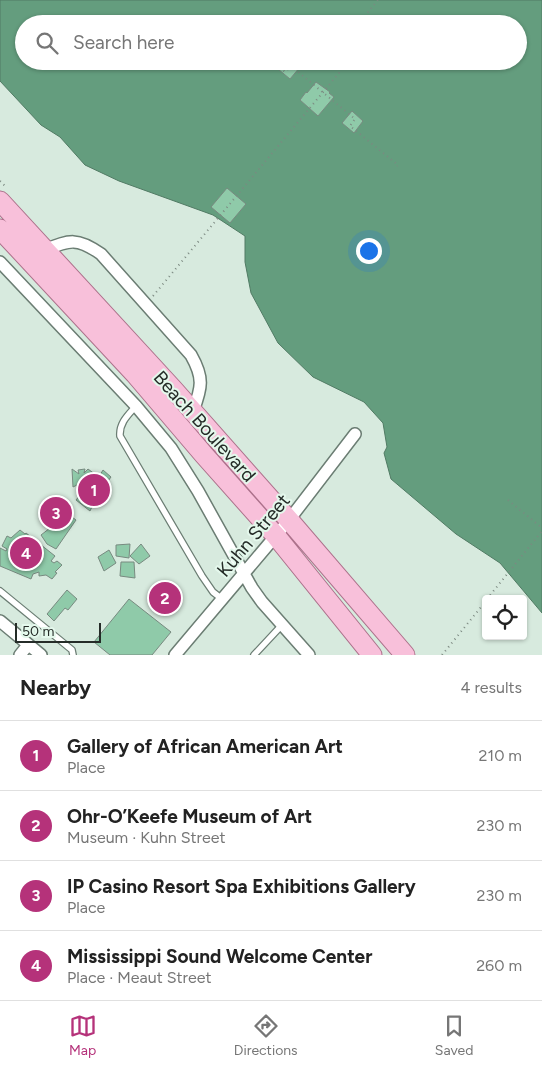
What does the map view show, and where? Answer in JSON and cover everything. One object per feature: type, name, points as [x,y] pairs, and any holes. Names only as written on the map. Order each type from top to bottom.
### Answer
[{"type":"main road","name":"Beach Boulevard","points":[[0,201],[192,411],[405,655]]},
{"type":"main road","name":"Beach Boulevard","points":[[0,229],[135,374],[276,536],[372,655]]},
{"type":"street","points":[[44,250],[66,242],[77,242],[88,245],[101,254],[191,355],[201,379],[198,396],[192,411]]},
{"type":"street","points":[[0,262],[136,406],[171,448],[198,491],[252,588],[309,655]]},
{"type":"street","name":"Kuhn Street","points":[[175,655],[276,536],[355,434]]},
{"type":"street","points":[[0,621],[41,655]]},
{"type":"street","points":[[20,655],[28,645]]},
{"type":"lane","points":[[136,406],[124,419],[120,436],[202,576],[213,592],[222,600]]},
{"type":"lane","points":[[0,591],[72,650],[73,655]]},
{"type":"lane","points":[[254,655],[282,625]]},
{"type":"path","points":[[366,15],[378,0]]},
{"type":"path","points":[[296,70],[355,119],[350,126],[397,166]]},
{"type":"path","points":[[152,298],[341,70]]},
{"type":"path","points":[[491,595],[542,529],[508,500]]},
{"type":"path","points":[[442,655],[482,606]]},
{"type":"shaded area","points":[[0,0],[542,0],[542,613],[500,563],[456,534],[391,479],[384,453],[387,447],[383,423],[364,402],[313,377],[278,343],[251,293],[245,262],[245,236],[213,215],[119,181],[85,165],[60,137],[41,125],[0,81]]},
{"type":"building","points":[[279,70],[298,70],[290,79]]},
{"type":"building","points":[[316,82],[334,97],[318,116],[300,100]]},
{"type":"building","points":[[352,111],[363,121],[354,133],[342,123]]},
{"type":"building","points":[[227,188],[246,204],[230,223],[211,207]]},
{"type":"building","points":[[72,469],[79,474],[78,470],[85,469],[84,473],[88,469],[96,475],[98,473],[100,475],[103,470],[111,477],[108,481],[110,483],[103,489],[104,494],[101,495],[101,498],[96,498],[90,511],[76,500],[85,489],[78,490],[77,485],[73,487]]},
{"type":"building","points":[[61,498],[72,512],[52,528],[41,513]]},
{"type":"building","points":[[68,514],[76,520],[56,549],[47,544],[41,535]]},
{"type":"building","points":[[20,530],[55,556],[51,561],[54,563],[57,561],[62,565],[55,572],[57,573],[52,579],[46,575],[39,576],[39,572],[33,574],[31,579],[0,566],[0,548],[6,551],[7,549],[2,546],[7,536],[11,538]]},
{"type":"building","points":[[130,544],[129,558],[116,556],[116,545]]},
{"type":"building","points":[[141,544],[150,556],[139,564],[130,556]]},
{"type":"building","points":[[109,550],[116,563],[104,571],[98,557]]},
{"type":"building","points":[[121,562],[134,562],[135,578],[120,576]]},
{"type":"building","points":[[67,590],[77,599],[68,610],[65,608],[54,621],[47,614]]},
{"type":"building","points":[[129,599],[171,632],[152,655],[110,655],[94,642]]},
{"type":"place","name":"Gallery of African American Art","points":[[94,490]]},
{"type":"place","name":"IP Casino Resort Spa Exhibitions Gallery","points":[[56,513]]},
{"type":"place","name":"Mississippi Sound Welcome Center","points":[[26,553]]},
{"type":"place","name":"Ohr-O’Keefe Museum of Art","points":[[165,598]]}]
